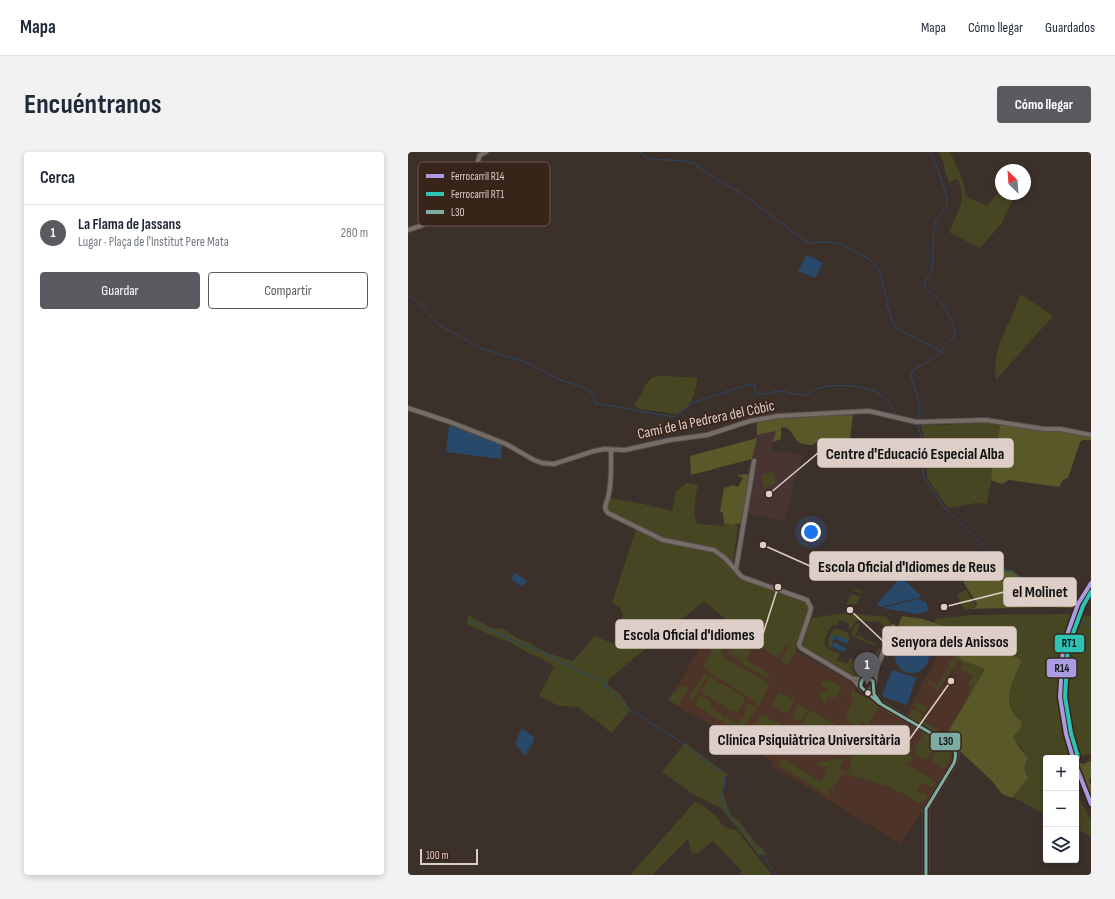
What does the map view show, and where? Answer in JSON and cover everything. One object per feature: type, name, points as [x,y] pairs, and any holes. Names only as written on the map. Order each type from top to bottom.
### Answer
[{"type":"street","points":[[478,162],[480,155],[486,152]]},
{"type":"street","points":[[408,230],[421,226]]},
{"type":"street","name":"Camí de la Pedrera del Còbic","points":[[408,408],[450,422],[506,444],[534,460],[542,463],[554,464],[604,449],[624,450],[670,440],[707,435],[762,418],[869,411],[916,422],[986,420],[1044,429],[1060,429],[1091,435]]},
{"type":"street","points":[[612,450],[610,489],[605,506],[608,513],[663,540],[714,550],[726,558],[742,577],[808,600],[811,608],[799,645],[801,648],[853,679],[863,690],[882,704],[953,746],[956,751],[954,763],[926,809],[926,875]]},
{"type":"street","points":[[736,569],[754,461]]},
{"type":"street","points":[[1087,597],[1091,588]]},
{"type":"street","points":[[882,704],[874,695],[872,689],[877,668],[893,628]]},
{"type":"street","points":[[853,679],[868,678],[877,668]]},
{"type":"street","points":[[868,678],[874,683]]},
{"type":"street","points":[[861,688],[860,683],[862,679]]},
{"type":"street","points":[[867,692],[872,689]]},
{"type":"shaded area","points":[[939,152],[950,152],[962,179],[965,196],[987,206],[995,196],[995,200],[1013,200],[1002,223],[980,248],[949,232],[958,212],[962,200],[962,194],[958,180],[955,179],[950,183]]},
{"type":"shaded area","points":[[1020,294],[1053,316],[996,380],[995,368],[999,346]]},
{"type":"shaded area","points":[[667,376],[698,378],[694,395],[689,404],[682,411],[676,414],[639,409],[634,404],[651,378]]},
{"type":"shaded area","points":[[853,414],[847,451],[842,448],[826,450],[821,447],[822,445],[818,441],[813,445],[806,445],[798,441],[785,427],[781,428],[781,439],[773,442],[776,431],[757,435],[757,421],[780,417]]},
{"type":"shaded area","points":[[968,421],[997,423],[1000,425],[993,457],[987,504],[976,503],[948,508],[927,478],[927,451],[921,425],[946,425]]},
{"type":"shaded area","points":[[997,423],[1038,430],[1061,431],[1091,436],[1091,440],[1083,440],[1080,442],[1068,478],[1063,480],[1059,487],[1009,480],[1002,484],[991,480],[993,457],[1000,426]]},
{"type":"shaded area","points":[[776,431],[771,451],[803,454],[784,521],[743,513],[757,435]]},
{"type":"shaded area","points":[[757,438],[752,459],[691,475],[690,456]]},
{"type":"shaded area","points":[[773,472],[776,484],[764,487],[761,475]]},
{"type":"shaded area","points":[[749,474],[741,523],[732,525],[724,523],[723,513],[720,511],[724,488],[733,485],[738,487],[743,478],[737,475]]},
{"type":"shaded area","points":[[687,483],[698,485],[694,509],[697,524],[724,526],[724,523],[738,526],[733,562],[714,548],[662,539],[610,513],[606,507],[610,498],[672,511],[676,491]]},
{"type":"shaded area","points":[[636,529],[660,541],[708,550],[719,555],[743,580],[802,600],[806,602],[809,610],[795,650],[796,651],[788,664],[780,660],[788,647],[786,645],[779,657],[771,654],[755,643],[745,660],[767,672],[770,676],[768,678],[742,664],[743,662],[727,652],[729,649],[732,651],[742,634],[746,637],[749,632],[758,638],[762,632],[753,627],[741,627],[739,630],[704,601],[610,678],[608,683],[609,686],[620,694],[630,710],[612,733],[578,707],[559,706],[539,696],[554,667],[539,657],[530,654],[510,642],[467,624],[468,615],[493,629],[502,628],[520,640],[528,642],[545,652],[571,660],[571,662],[578,656],[594,636],[614,644],[623,614],[620,608],[612,603]]},
{"type":"shaded area","points":[[960,570],[972,572],[1012,570],[1038,593],[1055,601],[1069,603],[1076,608],[1043,607],[969,609],[976,607],[977,604],[964,583],[965,578]]},
{"type":"shaded area","points":[[853,590],[862,591],[857,604],[846,605],[851,594],[859,596],[860,593]]},
{"type":"shaded area","points":[[966,590],[976,606],[964,610],[957,594]]},
{"type":"shaded area","points":[[845,613],[886,617],[891,624],[888,631],[879,621],[870,622],[860,620],[855,622],[852,628],[848,629],[849,624],[840,620],[838,625],[833,625],[831,627],[825,639],[825,646],[840,654],[837,660],[847,664],[850,658],[867,664],[873,660],[878,650],[881,648],[871,668],[863,675],[852,675],[803,644],[812,618]]},
{"type":"shaded area","points":[[1076,614],[1091,616],[1091,754],[1079,756],[1079,755],[1075,755],[1074,752],[1072,755],[1043,755],[1043,813],[1013,797],[1028,778],[1024,768],[1028,758],[1013,737],[1020,729],[1019,718],[1012,712],[1008,699],[1011,686],[1022,660],[990,646],[991,642],[934,623],[936,619],[969,615]]},
{"type":"shaded area","points":[[902,616],[923,619],[992,642],[990,646],[1022,660],[1011,685],[1009,698],[1012,711],[1022,722],[1020,729],[1013,737],[1028,758],[1024,768],[1028,778],[1012,798],[1002,794],[992,781],[960,751],[955,749],[945,737],[985,669],[964,661],[944,646],[938,655],[935,651],[928,651],[921,644],[909,638],[895,634]]},
{"type":"shaded area","points":[[860,623],[858,631],[855,635],[859,637],[860,634],[862,635],[861,637],[877,645],[873,645],[852,636],[855,626]]},
{"type":"shaded area","points":[[741,627],[753,627],[851,682],[856,692],[953,749],[955,757],[901,844],[772,766],[774,763],[699,717],[694,716],[668,700],[710,632],[729,649]]},
{"type":"shaded area","points":[[836,628],[848,633],[850,642],[849,640],[835,635],[832,641],[832,648],[829,646],[829,639]]},
{"type":"shaded area","points":[[710,632],[725,646],[721,653],[725,660],[732,662],[770,684],[758,706],[749,697],[713,675],[705,667],[704,665],[712,651],[702,644]]},
{"type":"shaded area","points":[[943,646],[964,661],[985,669],[945,737],[906,714]]},
{"type":"shaded area","points":[[955,655],[964,661],[985,669],[971,694],[968,692],[971,686],[968,684],[973,676],[960,669],[963,664],[959,660],[954,667],[953,666],[938,692],[935,690],[936,687],[928,684],[929,681],[937,686]]},
{"type":"shaded area","points":[[704,674],[707,674],[707,676],[693,700],[691,700],[690,696]]},
{"type":"shaded area","points":[[710,677],[743,696],[745,700],[737,712],[731,711],[701,692]]},
{"type":"shaded area","points":[[826,680],[842,686],[836,699],[829,696],[825,703],[820,700],[822,697],[819,696],[822,691],[826,693],[828,689],[821,686]]},
{"type":"shaded area","points":[[682,684],[689,688],[678,706],[669,700],[674,692],[677,693]]},
{"type":"shaded area","points":[[853,686],[856,692],[880,706],[868,725],[862,721],[857,727],[849,724],[846,714],[854,699],[850,696],[853,691],[851,690]]},
{"type":"shaded area","points":[[779,692],[795,700],[786,714],[772,705]]},
{"type":"shaded area","points":[[699,696],[710,701],[712,704],[710,707],[721,714],[722,717],[727,717],[737,723],[740,719],[744,718],[745,705],[751,704],[757,708],[742,729],[736,730],[698,707],[695,703]]},
{"type":"shaded area","points":[[916,701],[927,708],[925,713],[914,706]]},
{"type":"shaded area","points":[[799,704],[808,710],[800,722],[791,718]]},
{"type":"shaded area","points":[[914,709],[923,715],[921,720],[945,733],[943,736],[908,716]]},
{"type":"shaded area","points":[[810,710],[835,724],[825,738],[802,724]]},
{"type":"shaded area","points":[[762,714],[782,726],[772,739],[772,737],[767,734],[764,735],[765,733],[754,728],[755,727],[753,726]]},
{"type":"shaded area","points":[[922,731],[936,739],[939,745],[942,747],[943,745],[951,751],[951,758],[944,769],[932,759],[937,748],[935,747],[926,760],[915,754],[917,751],[914,750],[923,735],[921,733]]},
{"type":"shaded area","points":[[861,737],[878,750],[890,750],[894,742],[912,750],[909,755],[913,758],[910,763],[908,762],[906,764],[931,778],[936,784],[932,787],[921,784],[917,791],[927,795],[923,802],[918,803],[892,788],[843,773],[832,789],[838,799],[836,800],[836,796],[831,790],[827,790],[830,794],[827,795],[781,767],[779,763],[782,758],[821,782],[826,773],[823,771],[831,765],[823,768],[815,763],[844,759],[839,770],[848,772],[852,766],[850,765],[851,763],[845,758],[850,760],[852,756],[850,755]]},
{"type":"shaded area","points":[[685,743],[727,774],[722,790],[731,816],[739,821],[766,854],[759,855],[721,808],[696,796],[662,772]]},
{"type":"shaded area","points":[[1089,761],[1091,762],[1091,777],[1089,781],[1091,785],[1091,798],[1079,769],[1079,763],[1085,764]]},
{"type":"shaded area","points":[[1079,797],[1091,821],[1091,837],[1079,830]]},
{"type":"shaded area","points":[[695,802],[702,805],[715,815],[724,827],[737,831],[772,875],[738,875],[742,871],[713,841],[698,853],[692,853],[688,839],[652,875],[630,875]]},
{"type":"water","points":[[807,255],[823,263],[815,278],[798,271]]},
{"type":"water","points":[[449,425],[502,445],[501,459],[446,452]]},
{"type":"water","points":[[515,573],[527,581],[522,587],[511,579]]},
{"type":"water","points":[[901,577],[922,597],[880,607],[877,604]]},
{"type":"water","points":[[918,599],[927,603],[928,611],[918,614],[882,608]]},
{"type":"water","points":[[835,635],[849,640],[847,644],[834,638]]},
{"type":"water","points":[[832,636],[834,638],[832,642],[830,640]]},
{"type":"water","points":[[912,639],[924,644],[929,656],[924,668],[912,673],[900,668],[895,656],[900,644]]},
{"type":"water","points":[[834,642],[846,648],[844,652],[831,646]]},
{"type":"water","points":[[892,670],[916,678],[907,705],[882,696]]},
{"type":"water","points":[[522,728],[535,738],[525,756],[515,743]]},
{"type":"waterway","points":[[640,152],[645,157],[653,159],[693,163],[717,180],[737,190],[807,242],[842,244],[869,259],[880,271],[888,307],[896,328],[941,351]]},
{"type":"waterway","points":[[918,421],[919,402],[911,377],[913,370],[941,354],[943,347],[955,336],[954,326],[946,309],[924,285],[932,269],[934,226],[948,202],[938,170],[929,152]]},
{"type":"waterway","points":[[408,295],[422,306],[439,325],[483,349],[528,363],[559,379],[589,390],[594,397],[595,403],[674,417],[692,403],[754,384],[756,393],[759,394],[780,391],[802,395],[823,387],[841,385],[859,387],[876,392],[887,400],[897,416]]},
{"type":"waterway","points":[[918,424],[925,456],[923,471],[925,479],[944,507],[1002,564],[1005,570],[1013,572],[1023,578],[1039,594],[1057,604],[1074,606],[1080,611],[1080,617],[1083,623],[1091,626]]},
{"type":"waterway","points":[[469,621],[545,654],[584,674],[600,679],[606,684],[607,689],[618,696],[630,710],[669,734],[723,773],[724,785],[720,796],[723,804],[732,819],[762,855],[776,875]]},
{"type":"rail line","name":"R14","points":[[1072,755],[1066,734],[1060,697],[1063,646],[1078,604],[1091,583]]},
{"type":"rail line","name":"RT1","points":[[1077,755],[1071,733],[1065,697],[1068,647],[1083,606],[1091,592]]},
{"type":"rail line","name":"R14","points":[[1079,774],[1091,804]]},
{"type":"transit line","name":"L30","points":[[881,704],[874,694],[873,681],[868,678],[863,679],[861,687],[879,703],[948,743],[953,747],[955,752],[954,763],[926,809],[926,875]]},
{"type":"place","name":"Centre d'Educació Especial Alba","points":[[769,494]]},
{"type":"place","name":"Escola Oficial d'Idiomes de Reus","points":[[763,545]]},
{"type":"place","name":"Escola Oficial d'Idiomes","points":[[778,587]]},
{"type":"place","name":"el Molinet","points":[[944,607]]},
{"type":"place","name":"Senyora dels Anissos","points":[[850,610]]},
{"type":"place","name":"Clínica Psiquiàtrica Universitària","points":[[951,681]]},
{"type":"place","name":"La Flama de Jassans","points":[[867,685]]}]
